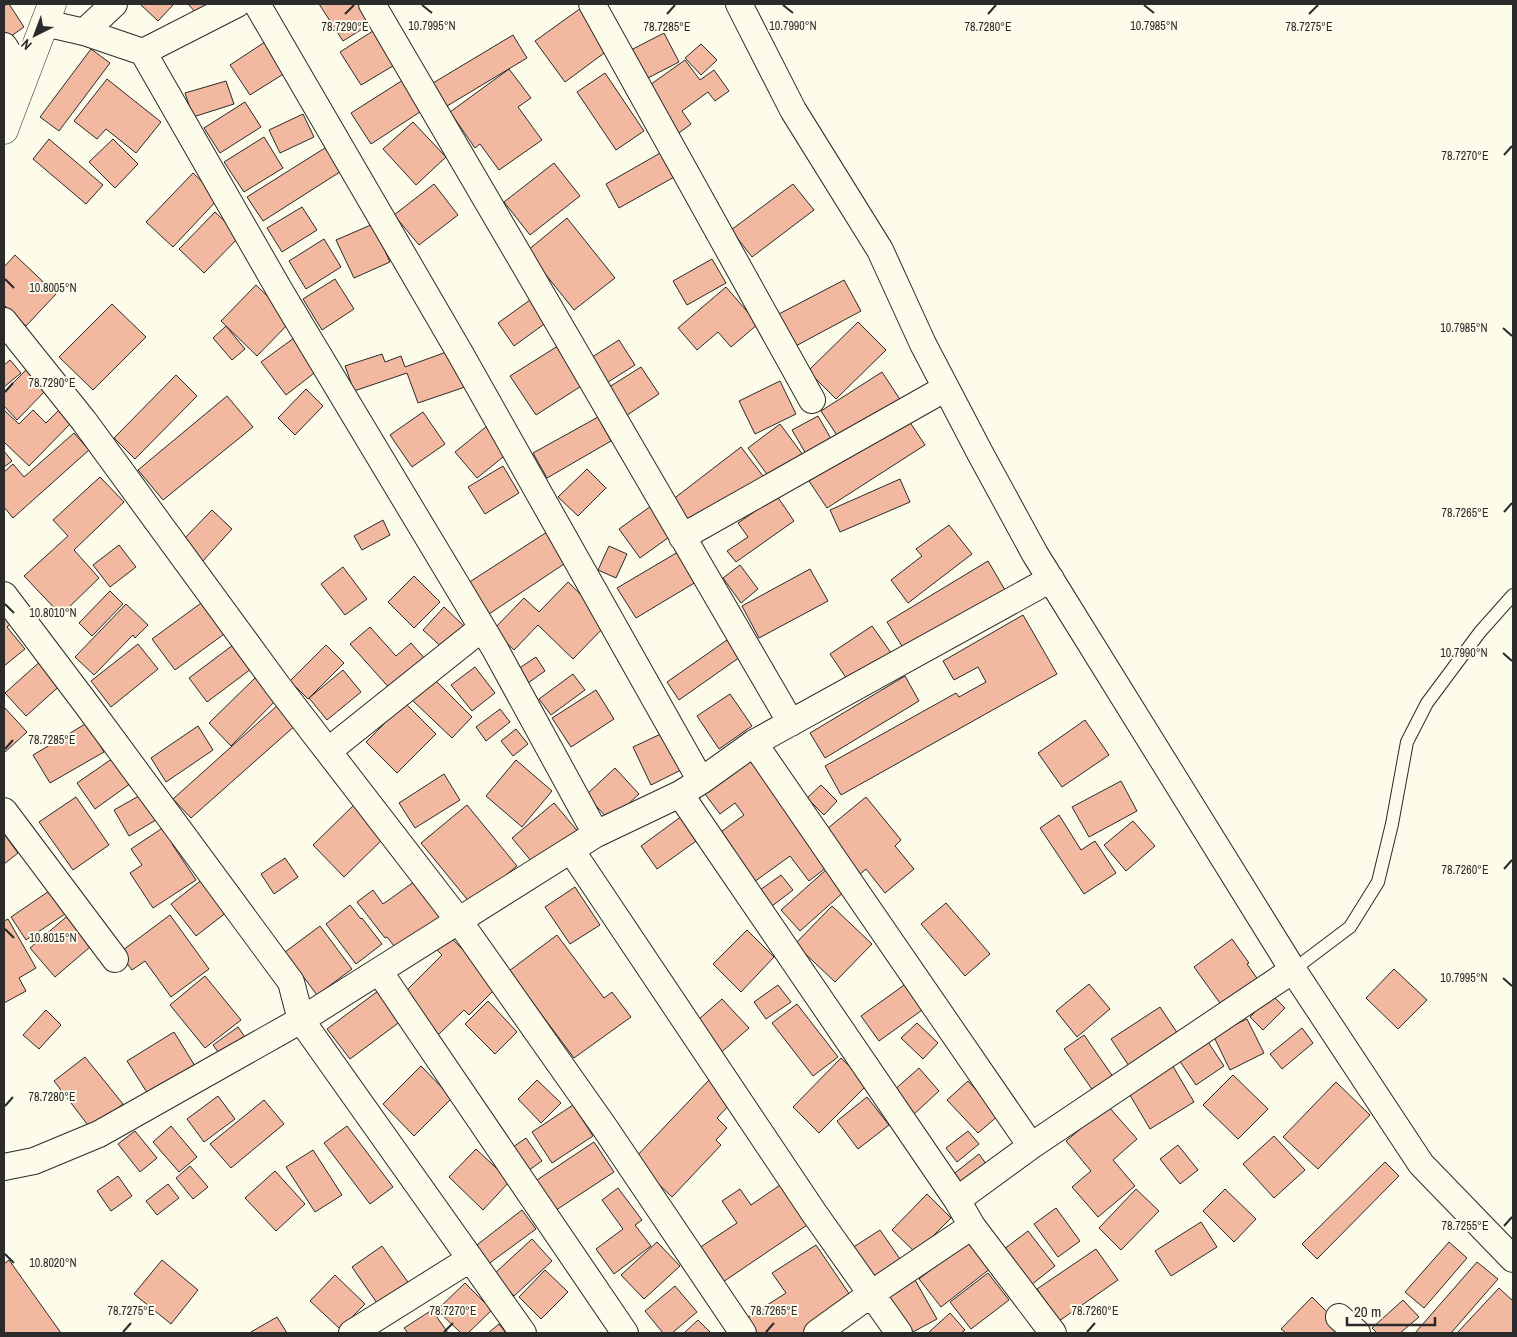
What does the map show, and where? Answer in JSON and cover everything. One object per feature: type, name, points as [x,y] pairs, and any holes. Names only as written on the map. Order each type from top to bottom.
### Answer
[{"type":"main road","points":[[4,130],[14,81],[48,13]]},
{"type":"street","points":[[84,32],[114,4]]},
{"type":"street","points":[[143,52],[238,4]]},
{"type":"street","points":[[257,4],[460,352],[690,788],[972,1226],[1053,1333]]},
{"type":"street","points":[[372,4],[513,242],[790,722]]},
{"type":"street","points":[[592,4],[812,400]]},
{"type":"street","points":[[738,4],[793,110],[880,250],[946,388],[1030,545],[1293,970],[1421,1164],[1513,1259]]},
{"type":"street","points":[[48,13],[84,32],[143,52],[280,291],[482,628],[596,834]]},
{"type":"street","points":[[4,46],[14,81]]},
{"type":"street","points":[[4,321],[84,421],[277,685],[459,921],[606,1128],[743,1333]]},
{"type":"street","points":[[682,537],[946,388]]},
{"type":"street","points":[[4,1167],[34,1161],[100,1134],[301,1020],[596,834],[690,788],[754,743],[790,722],[1051,579]]},
{"type":"street","points":[[4,595],[291,982],[301,1020],[524,1333]]},
{"type":"street","points":[[328,751],[482,628]]},
{"type":"street","points":[[754,743],[1031,1146]]},
{"type":"street","points":[[4,811],[115,959]]},
{"type":"street","points":[[571,850],[808,1205],[899,1333]]},
{"type":"street","points":[[957,1200],[1031,1146],[1293,970]]},
{"type":"street","points":[[379,971],[625,1333]]},
{"type":"street","points":[[817,1333],[972,1226]]},
{"type":"street","points":[[352,1333],[470,1259]]},
{"type":"lane","points":[[1293,970],[1350,927],[1378,882],[1392,824],[1407,742],[1427,702],[1480,632],[1513,595]]},
{"type":"building","points":[[9,4],[24,27],[7,39],[4,34],[4,6]]},
{"type":"building","points":[[140,4],[174,4],[158,21]]},
{"type":"building","points":[[188,4],[209,4],[197,14]]},
{"type":"building","points":[[319,4],[364,4],[375,21],[343,41]]},
{"type":"building","points":[[581,8],[611,48],[565,82],[535,41]]},
{"type":"building","points":[[376,29],[398,63],[361,85],[340,52]]},
{"type":"building","points":[[664,33],[679,62],[644,80],[629,51]]},
{"type":"building","points":[[513,35],[527,58],[447,106],[433,83]]},
{"type":"building","points":[[265,42],[285,73],[250,95],[230,65]]},
{"type":"building","points":[[701,44],[717,60],[701,75],[685,58]]},
{"type":"building","points":[[91,49],[110,63],[59,131],[40,117]]},
{"type":"building","points":[[685,60],[700,80],[714,70],[729,91],[715,101],[708,92],[682,111],[691,124],[679,133],[647,87]]},
{"type":"building","points":[[509,69],[531,98],[518,107],[542,140],[499,170],[480,144],[475,148],[450,112]]},
{"type":"building","points":[[605,73],[644,131],[616,150],[577,92]]},
{"type":"building","points":[[107,79],[161,122],[136,153],[106,129],[97,139],[74,121]]},
{"type":"building","points":[[403,80],[423,110],[371,144],[351,113]]},
{"type":"building","points":[[226,81],[234,104],[193,117],[185,93]]},
{"type":"building","points":[[245,102],[261,127],[220,153],[204,128]]},
{"type":"building","points":[[303,114],[314,137],[280,153],[269,130]]},
{"type":"building","points":[[413,122],[446,157],[416,185],[383,149]]},
{"type":"building","points":[[264,137],[283,168],[244,192],[224,162]]},
{"type":"building","points":[[49,139],[103,185],[86,204],[33,159]]},
{"type":"building","points":[[113,139],[138,164],[115,188],[89,162]]},
{"type":"building","points":[[328,146],[343,170],[263,221],[247,197]]},
{"type":"building","points":[[662,152],[676,176],[619,208],[606,184]]},
{"type":"building","points":[[554,163],[580,196],[530,235],[504,202]]},
{"type":"building","points":[[193,173],[219,198],[173,247],[146,222]]},
{"type":"building","points":[[434,184],[458,215],[419,245],[394,215]]},
{"type":"building","points":[[793,184],[814,210],[752,257],[731,230]]},
{"type":"building","points":[[302,207],[317,230],[282,252],[267,228]]},
{"type":"building","points":[[215,212],[240,236],[204,273],[179,249]]},
{"type":"building","points":[[567,218],[615,278],[574,310],[527,251]]},
{"type":"building","points":[[373,224],[390,262],[354,278],[336,240]]},
{"type":"building","points":[[324,239],[341,267],[306,289],[289,261]]},
{"type":"building","points":[[15,255],[56,294],[26,326],[4,305],[4,267]]},
{"type":"building","points":[[712,259],[726,283],[687,305],[673,281]]},
{"type":"building","points":[[335,279],[354,309],[322,330],[303,299]]},
{"type":"building","points":[[844,280],[861,311],[792,348],[775,316]]},
{"type":"building","points":[[256,285],[292,320],[257,356],[221,321]]},
{"type":"building","points":[[726,287],[758,324],[731,347],[718,332],[697,350],[678,328]]},
{"type":"building","points":[[530,300],[547,322],[514,346],[498,323]]},
{"type":"building","points":[[112,304],[146,337],[93,390],[59,357]]},
{"type":"building","points":[[858,322],[886,350],[836,399],[808,371]]},
{"type":"building","points":[[226,326],[245,349],[232,360],[213,338]]},
{"type":"building","points":[[294,338],[318,370],[286,395],[261,362]]},
{"type":"building","points":[[619,340],[635,365],[605,384],[589,359]]},
{"type":"building","points":[[561,344],[586,383],[536,415],[510,376]]},
{"type":"building","points":[[452,350],[465,387],[418,403],[407,373],[354,391],[345,366],[382,354],[385,362],[401,356],[405,367]]},
{"type":"building","points":[[10,360],[21,373],[4,387],[4,365]]},
{"type":"building","points":[[641,367],[659,394],[624,417],[606,389]]},
{"type":"building","points":[[27,369],[47,389],[17,420],[4,406],[4,392]]},
{"type":"building","points":[[882,372],[903,404],[842,443],[821,411]]},
{"type":"building","points":[[176,375],[197,396],[135,459],[114,438]]},
{"type":"building","points":[[780,381],[796,414],[755,434],[739,401]]},
{"type":"building","points":[[306,389],[323,406],[295,435],[278,418]]},
{"type":"building","points":[[227,396],[253,427],[163,500],[138,470]]},
{"type":"building","points":[[4,410],[19,424],[33,410],[46,423],[59,410],[72,422],[29,466],[4,442]]},
{"type":"building","points":[[423,412],[445,444],[412,467],[390,435]]},
{"type":"building","points":[[818,416],[834,444],[809,459],[792,430]]},
{"type":"building","points":[[598,417],[611,441],[547,478],[533,453]]},
{"type":"building","points":[[907,418],[925,445],[827,508],[809,481]]},
{"type":"building","points":[[780,424],[806,459],[774,484],[748,448]]},
{"type":"building","points":[[487,426],[508,453],[477,478],[455,452]]},
{"type":"building","points":[[74,433],[89,450],[13,518],[4,507],[4,472],[13,464],[24,477]]},
{"type":"building","points":[[741,447],[763,476],[694,529],[672,500]]},
{"type":"building","points":[[4,451],[12,461],[4,467]]},
{"type":"building","points":[[503,466],[519,493],[485,514],[468,487]]},
{"type":"building","points":[[587,469],[606,488],[578,516],[558,497]]},
{"type":"building","points":[[100,477],[124,502],[74,550],[99,578],[61,615],[24,576],[68,536],[53,520]]},
{"type":"building","points":[[900,479],[910,502],[840,532],[830,510]]},
{"type":"building","points":[[777,496],[794,521],[736,562],[727,551],[748,537],[738,523]]},
{"type":"building","points":[[651,506],[672,535],[640,558],[619,529]]},
{"type":"building","points":[[212,510],[232,529],[202,562],[181,542]]},
{"type":"building","points":[[383,520],[390,535],[362,550],[354,536]]},
{"type":"building","points":[[949,525],[972,554],[908,603],[891,580],[922,556],[916,549]]},
{"type":"building","points":[[547,532],[567,562],[489,614],[468,583]]},
{"type":"building","points":[[119,545],[136,567],[110,587],[93,565]]},
{"type":"building","points":[[609,546],[627,554],[616,578],[598,570]]},
{"type":"building","points":[[678,552],[696,582],[636,618],[617,588]]},
{"type":"building","points":[[988,561],[1005,590],[905,651],[887,622]]},
{"type":"building","points":[[740,565],[758,589],[741,603],[723,578]]},
{"type":"building","points":[[343,567],[367,599],[345,615],[321,584]]},
{"type":"building","points":[[810,569],[828,601],[759,638],[742,606]]},
{"type":"building","points":[[414,576],[440,602],[414,628],[388,602]]},
{"type":"building","points":[[568,582],[609,622],[573,659],[538,625],[514,650],[493,630],[524,598],[539,612]]},
{"type":"building","points":[[110,591],[123,604],[92,636],[79,623]]},
{"type":"building","points":[[208,598],[231,629],[175,670],[152,639]]},
{"type":"building","points":[[126,604],[148,625],[135,638],[133,635],[94,675],[75,657]]},
{"type":"building","points":[[4,605],[15,620],[7,627],[25,649],[4,666]]},
{"type":"building","points":[[444,607],[465,627],[445,650],[423,630]]},
{"type":"building","points":[[1023,615],[1057,674],[841,795],[825,766],[956,693],[959,697],[986,682],[978,667],[954,680],[943,661]]},
{"type":"building","points":[[872,626],[894,657],[851,685],[830,654]]},
{"type":"building","points":[[370,627],[396,656],[411,643],[426,660],[392,691],[350,644]]},
{"type":"building","points":[[727,640],[740,657],[679,700],[667,682]]},
{"type":"building","points":[[138,644],[158,669],[111,707],[91,681]]},
{"type":"building","points":[[233,645],[251,669],[207,702],[189,678]]},
{"type":"building","points":[[326,645],[344,663],[308,699],[290,681]]},
{"type":"building","points":[[536,657],[545,671],[528,683],[518,669]]},
{"type":"building","points":[[43,659],[64,682],[26,716],[5,693]]},
{"type":"building","points":[[475,667],[495,693],[472,711],[451,685]]},
{"type":"building","points":[[343,670],[361,692],[327,720],[309,698]]},
{"type":"building","points":[[573,674],[585,690],[551,715],[539,699]]},
{"type":"building","points":[[257,676],[278,698],[231,746],[209,723]]},
{"type":"building","points":[[905,676],[919,701],[825,758],[810,733]]},
{"type":"building","points":[[433,678],[472,717],[452,738],[412,700]]},
{"type":"building","points":[[596,690],[614,719],[571,747],[552,718]]},
{"type":"building","points":[[730,694],[752,726],[719,749],[697,716]]},
{"type":"building","points":[[405,703],[436,734],[397,773],[366,742]]},
{"type":"building","points":[[279,704],[297,724],[191,818],[173,799]]},
{"type":"building","points":[[4,707],[27,732],[4,753]]},
{"type":"building","points":[[500,709],[510,722],[486,741],[476,727]]},
{"type":"building","points":[[1085,720],[1109,755],[1062,787],[1038,753]]},
{"type":"building","points":[[87,723],[104,752],[50,783],[33,755]]},
{"type":"building","points":[[198,726],[213,750],[166,782],[151,758]]},
{"type":"building","points":[[516,729],[528,744],[513,756],[501,741]]},
{"type":"building","points":[[665,732],[683,769],[651,785],[633,747]]},
{"type":"building","points":[[116,756],[134,781],[95,809],[77,783]]},
{"type":"building","points":[[754,757],[832,863],[809,881],[790,856],[754,882],[718,834],[744,815],[735,803],[720,814],[705,794]]},
{"type":"building","points":[[516,760],[552,791],[522,827],[486,796]]},
{"type":"building","points":[[615,768],[639,794],[610,821],[586,795]]},
{"type":"building","points":[[444,774],[460,800],[415,828],[399,803]]},
{"type":"building","points":[[1121,781],[1137,811],[1089,837],[1072,807]]},
{"type":"building","points":[[821,785],[837,801],[824,815],[807,798]]},
{"type":"building","points":[[146,792],[161,817],[129,836],[114,810]]},
{"type":"building","points":[[76,797],[109,845],[73,870],[39,822]]},
{"type":"building","points":[[866,797],[901,840],[895,846],[914,869],[885,893],[866,869],[857,877],[822,833]]},
{"type":"building","points":[[358,801],[389,833],[344,877],[313,845]]},
{"type":"building","points":[[554,803],[580,834],[538,869],[512,838]]},
{"type":"building","points":[[467,805],[517,866],[471,904],[421,843]]},
{"type":"building","points":[[1059,815],[1081,850],[1095,841],[1116,873],[1084,894],[1040,828]]},
{"type":"building","points":[[682,816],[699,839],[657,869],[641,846]]},
{"type":"building","points":[[1133,821],[1155,846],[1126,871],[1104,845]]},
{"type":"building","points":[[167,825],[177,841],[172,844],[196,880],[153,908],[130,873],[142,865],[131,849]]},
{"type":"building","points":[[4,834],[18,853],[4,864]]},
{"type":"building","points":[[285,858],[298,877],[274,894],[261,874]]},
{"type":"building","points":[[827,869],[846,890],[800,931],[781,910]]},
{"type":"building","points":[[208,875],[232,908],[196,936],[171,904]]},
{"type":"building","points":[[781,875],[793,890],[772,906],[760,890]]},
{"type":"building","points":[[418,879],[448,920],[401,955],[357,902],[373,890],[383,904]]},
{"type":"building","points":[[55,887],[71,910],[26,940],[11,917]]},
{"type":"building","points":[[575,887],[600,925],[570,944],[545,907]]},
{"type":"building","points":[[946,903],[990,954],[965,976],[921,924]]},
{"type":"building","points":[[350,905],[382,944],[356,964],[326,924]]},
{"type":"building","points":[[832,906],[872,944],[835,982],[795,944]]},
{"type":"building","points":[[72,912],[97,941],[55,977],[30,948]]},
{"type":"building","points":[[170,915],[209,969],[171,997],[145,961],[132,970],[119,953]]},
{"type":"building","points":[[8,919],[36,968],[19,978],[26,991],[4,1003],[4,921]]},
{"type":"building","points":[[320,926],[352,969],[317,995],[285,952]]},
{"type":"building","points":[[747,930],[774,957],[741,992],[713,964]]},
{"type":"building","points":[[445,932],[499,985],[469,1015],[464,1010],[438,1035],[400,997],[442,955],[432,945]]},
{"type":"building","points":[[557,935],[604,998],[612,992],[631,1017],[574,1058],[509,971]]},
{"type":"building","points":[[1232,939],[1261,984],[1225,1010],[1194,967]]},
{"type":"building","points":[[1394,969],[1427,1000],[1398,1029],[1366,998]]},
{"type":"building","points":[[205,976],[241,1020],[205,1048],[170,1005]]},
{"type":"building","points":[[907,983],[925,1008],[879,1041],[861,1016]]},
{"type":"building","points":[[1089,984],[1110,1009],[1077,1037],[1056,1011]]},
{"type":"building","points":[[778,985],[791,1002],[766,1019],[754,1002]]},
{"type":"building","points":[[378,991],[401,1021],[350,1059],[327,1029]]},
{"type":"building","points":[[1272,995],[1285,1008],[1263,1030],[1250,1017]]},
{"type":"building","points":[[722,999],[749,1028],[717,1056],[691,1026]]},
{"type":"building","points":[[488,1001],[517,1032],[495,1054],[465,1024]]},
{"type":"building","points":[[797,1004],[838,1057],[813,1076],[772,1023]]},
{"type":"building","points":[[1160,1007],[1180,1037],[1131,1069],[1111,1039]]},
{"type":"building","points":[[46,1010],[61,1025],[39,1049],[23,1035]]},
{"type":"building","points":[[1247,1019],[1264,1053],[1230,1070],[1213,1035]]},
{"type":"building","points":[[917,1023],[938,1043],[923,1059],[901,1038]]},
{"type":"building","points":[[238,1027],[247,1040],[222,1057],[213,1045]]},
{"type":"building","points":[[1302,1028],[1313,1043],[1282,1069],[1270,1054]]},
{"type":"building","points":[[174,1032],[195,1066],[148,1094],[127,1061]]},
{"type":"building","points":[[1084,1035],[1116,1081],[1096,1095],[1064,1049]]},
{"type":"building","points":[[1206,1039],[1224,1066],[1196,1085],[1177,1057]]},
{"type":"building","points":[[85,1057],[123,1104],[91,1129],[54,1081]]},
{"type":"building","points":[[841,1058],[868,1084],[819,1133],[793,1107]]},
{"type":"building","points":[[1171,1063],[1194,1102],[1150,1129],[1127,1090]]},
{"type":"building","points":[[421,1066],[452,1098],[414,1136],[383,1104]]},
{"type":"building","points":[[919,1068],[939,1091],[913,1115],[892,1092]]},
{"type":"building","points":[[1233,1075],[1268,1109],[1238,1139],[1203,1105]]},
{"type":"building","points":[[537,1080],[561,1103],[541,1123],[518,1099]]},
{"type":"building","points":[[709,1080],[732,1102],[717,1118],[727,1128],[716,1140],[721,1145],[672,1197],[633,1160]]},
{"type":"building","points":[[968,1081],[999,1115],[978,1133],[947,1100]]},
{"type":"building","points":[[1336,1082],[1370,1115],[1318,1169],[1283,1137]]},
{"type":"building","points":[[218,1096],[235,1119],[204,1142],[187,1119]]},
{"type":"building","points":[[867,1097],[889,1125],[858,1149],[837,1121]]},
{"type":"building","points":[[264,1100],[284,1124],[231,1168],[210,1144]]},
{"type":"building","points":[[573,1105],[593,1136],[552,1163],[532,1132]]},
{"type":"building","points":[[1108,1106],[1137,1139],[1113,1160],[1135,1186],[1098,1217],[1072,1187],[1091,1171],[1066,1141]]},
{"type":"building","points":[[171,1126],[197,1157],[179,1172],[153,1142]]},
{"type":"building","points":[[347,1126],[393,1187],[370,1204],[324,1143]]},
{"type":"building","points":[[135,1131],[157,1158],[140,1172],[118,1144]]},
{"type":"building","points":[[968,1131],[979,1144],[957,1162],[946,1148]]},
{"type":"building","points":[[1274,1136],[1305,1170],[1274,1198],[1243,1164]]},
{"type":"building","points":[[526,1138],[542,1161],[522,1175],[506,1152]]},
{"type":"building","points":[[594,1142],[614,1172],[547,1216],[528,1186]]},
{"type":"building","points":[[1178,1145],[1198,1170],[1180,1184],[1160,1159]]},
{"type":"building","points":[[476,1149],[510,1181],[483,1210],[449,1177]]},
{"type":"building","points":[[313,1150],[342,1195],[315,1212],[286,1167]]},
{"type":"building","points":[[979,1154],[989,1168],[962,1190],[951,1176]]},
{"type":"building","points":[[1385,1162],[1399,1176],[1317,1259],[1302,1244]]},
{"type":"building","points":[[190,1166],[208,1187],[193,1199],[176,1178]]},
{"type":"building","points":[[275,1171],[305,1204],[276,1231],[245,1198]]},
{"type":"building","points":[[118,1176],[132,1196],[111,1211],[97,1191]]},
{"type":"building","points":[[786,1181],[813,1221],[720,1284],[696,1250],[737,1223],[722,1201],[740,1189],[751,1205]]},
{"type":"building","points":[[168,1184],[179,1198],[157,1215],[146,1201]]},
{"type":"building","points":[[618,1188],[642,1220],[635,1225],[651,1246],[614,1274],[596,1249],[623,1229],[602,1200]]},
{"type":"building","points":[[1136,1189],[1159,1211],[1121,1250],[1099,1228]]},
{"type":"building","points":[[1225,1189],[1256,1219],[1234,1242],[1203,1211]]},
{"type":"building","points":[[927,1194],[951,1218],[916,1253],[892,1230]]},
{"type":"building","points":[[1056,1208],[1080,1241],[1058,1257],[1034,1224]]},
{"type":"building","points":[[522,1210],[536,1229],[487,1265],[473,1248]]},
{"type":"building","points":[[1201,1222],[1217,1247],[1171,1276],[1155,1251]]},
{"type":"building","points":[[880,1230],[900,1259],[873,1278],[852,1248]]},
{"type":"building","points":[[1028,1231],[1055,1266],[1026,1289],[999,1253]]},
{"type":"building","points":[[532,1239],[552,1261],[514,1296],[494,1274]]},
{"type":"building","points":[[969,1240],[991,1268],[941,1307],[919,1279]]},
{"type":"building","points":[[657,1242],[680,1266],[644,1299],[621,1275]]},
{"type":"building","points":[[1449,1242],[1467,1258],[1424,1308],[1405,1292]]},
{"type":"building","points":[[816,1245],[854,1301],[805,1333],[751,1333],[742,1321],[786,1293],[772,1273]]},
{"type":"building","points":[[382,1246],[410,1285],[379,1306],[352,1267]]},
{"type":"building","points":[[1096,1249],[1118,1280],[1059,1321],[1037,1289]]},
{"type":"building","points":[[9,1260],[61,1333],[4,1333],[4,1264]]},
{"type":"building","points":[[162,1260],[198,1290],[171,1324],[134,1294]]},
{"type":"building","points":[[1477,1262],[1498,1279],[1451,1333],[1415,1333]]},
{"type":"building","points":[[545,1270],[568,1292],[541,1319],[519,1297]]},
{"type":"building","points":[[988,1273],[1009,1300],[971,1329],[950,1302]]},
{"type":"building","points":[[335,1275],[365,1304],[340,1329],[310,1301]]},
{"type":"building","points":[[915,1280],[937,1319],[911,1333],[886,1296]]},
{"type":"building","points":[[465,1283],[492,1310],[468,1333],[461,1333],[437,1310]]},
{"type":"building","points":[[675,1286],[697,1312],[672,1333],[663,1333],[645,1311]]},
{"type":"building","points":[[1499,1288],[1513,1301],[1513,1333],[1457,1333]]},
{"type":"building","points":[[1312,1297],[1342,1327],[1336,1333],[1286,1333],[1281,1329]]},
{"type":"building","points":[[1403,1300],[1419,1317],[1400,1333],[1377,1333],[1372,1328]]},
{"type":"building","points":[[432,1310],[448,1333],[408,1333],[404,1328]]},
{"type":"building","points":[[950,1313],[965,1330],[961,1333],[928,1333]]},
{"type":"building","points":[[277,1317],[287,1333],[251,1332]]},
{"type":"building","points":[[698,1320],[711,1333],[684,1333]]},
{"type":"building","points":[[499,1324],[506,1333],[488,1333]]}]
